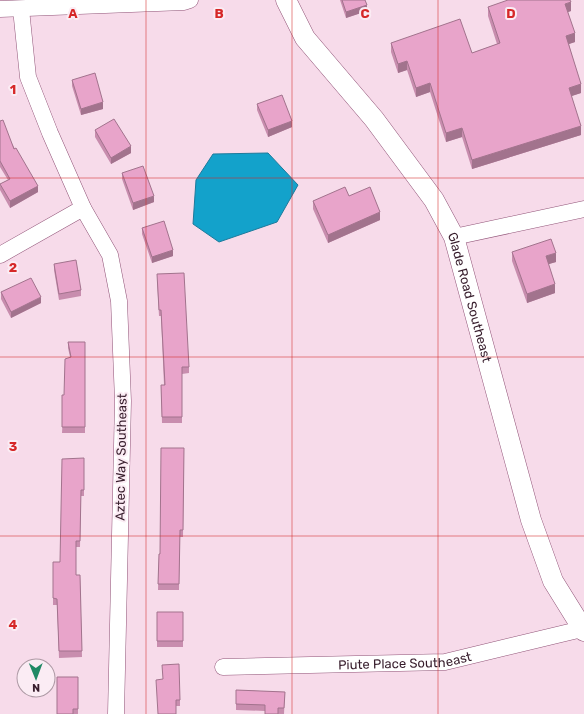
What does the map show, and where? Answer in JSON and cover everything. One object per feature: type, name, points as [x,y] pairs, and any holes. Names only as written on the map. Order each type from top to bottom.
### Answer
[{"type":"street","points":[[0,9],[184,2],[190,0]]},
{"type":"street","name":"Glade Road Southeast","points":[[286,0],[305,38],[374,119],[434,200],[454,237],[531,520],[553,581],[583,630]]},
{"type":"street","name":"Aztec Way Southeast","points":[[21,9],[28,77],[50,133],[84,208],[110,255],[119,301],[123,400],[116,714]]},
{"type":"street","points":[[0,255],[84,208]]},
{"type":"street","points":[[454,237],[584,209]]},
{"type":"street","name":"Piute Place Southeast","points":[[223,667],[445,662],[583,630]]},
{"type":"water","points":[[268,153],[298,185],[277,222],[219,242],[193,224],[196,180],[213,154]]},
{"type":"building","points":[[342,0],[365,0],[367,5],[346,12]]},
{"type":"building","points":[[508,0],[570,0],[571,2],[565,4],[575,33],[566,36],[581,84],[569,88],[581,126],[472,160],[462,128],[446,133],[430,83],[416,88],[407,61],[398,64],[391,43],[460,19],[472,53],[500,43],[488,7]]},
{"type":"building","points":[[95,73],[103,102],[81,109],[72,80]]},
{"type":"building","points":[[282,95],[292,121],[268,130],[257,104]]},
{"type":"building","points":[[114,119],[131,146],[111,158],[95,130]]},
{"type":"building","points":[[3,120],[14,149],[16,148],[38,186],[10,201],[0,184],[10,179],[0,161],[0,121]]},
{"type":"building","points":[[143,166],[154,196],[133,203],[122,173]]},
{"type":"building","points":[[345,187],[349,196],[370,187],[380,212],[328,235],[313,201]]},
{"type":"building","points":[[164,221],[173,250],[152,257],[142,228]]},
{"type":"building","points":[[551,239],[556,253],[546,256],[555,284],[527,294],[512,252]]},
{"type":"building","points":[[76,260],[81,290],[59,294],[54,264]]},
{"type":"building","points":[[184,273],[189,367],[182,367],[182,417],[162,417],[161,385],[165,385],[161,310],[159,310],[157,274]]},
{"type":"building","points":[[31,278],[41,297],[11,312],[1,292]]},
{"type":"building","points":[[68,342],[85,342],[85,427],[62,427],[62,395],[64,395],[65,359],[71,357]]},
{"type":"building","points":[[161,448],[184,448],[183,530],[180,530],[179,584],[158,584],[160,554]]},
{"type":"building","points":[[84,458],[84,490],[81,490],[80,541],[76,541],[76,575],[80,575],[82,651],[59,651],[57,599],[53,598],[53,562],[60,562],[62,459]]},
{"type":"building","points":[[157,612],[183,612],[183,641],[157,641]]},
{"type":"building","points":[[179,664],[180,700],[176,700],[176,714],[158,714],[156,680],[163,679],[162,665]]},
{"type":"building","points":[[57,677],[78,677],[78,709],[73,709],[73,714],[57,714]]},
{"type":"building","points":[[236,690],[285,692],[284,708],[278,708],[278,714],[265,714],[265,705],[236,704]]}]
